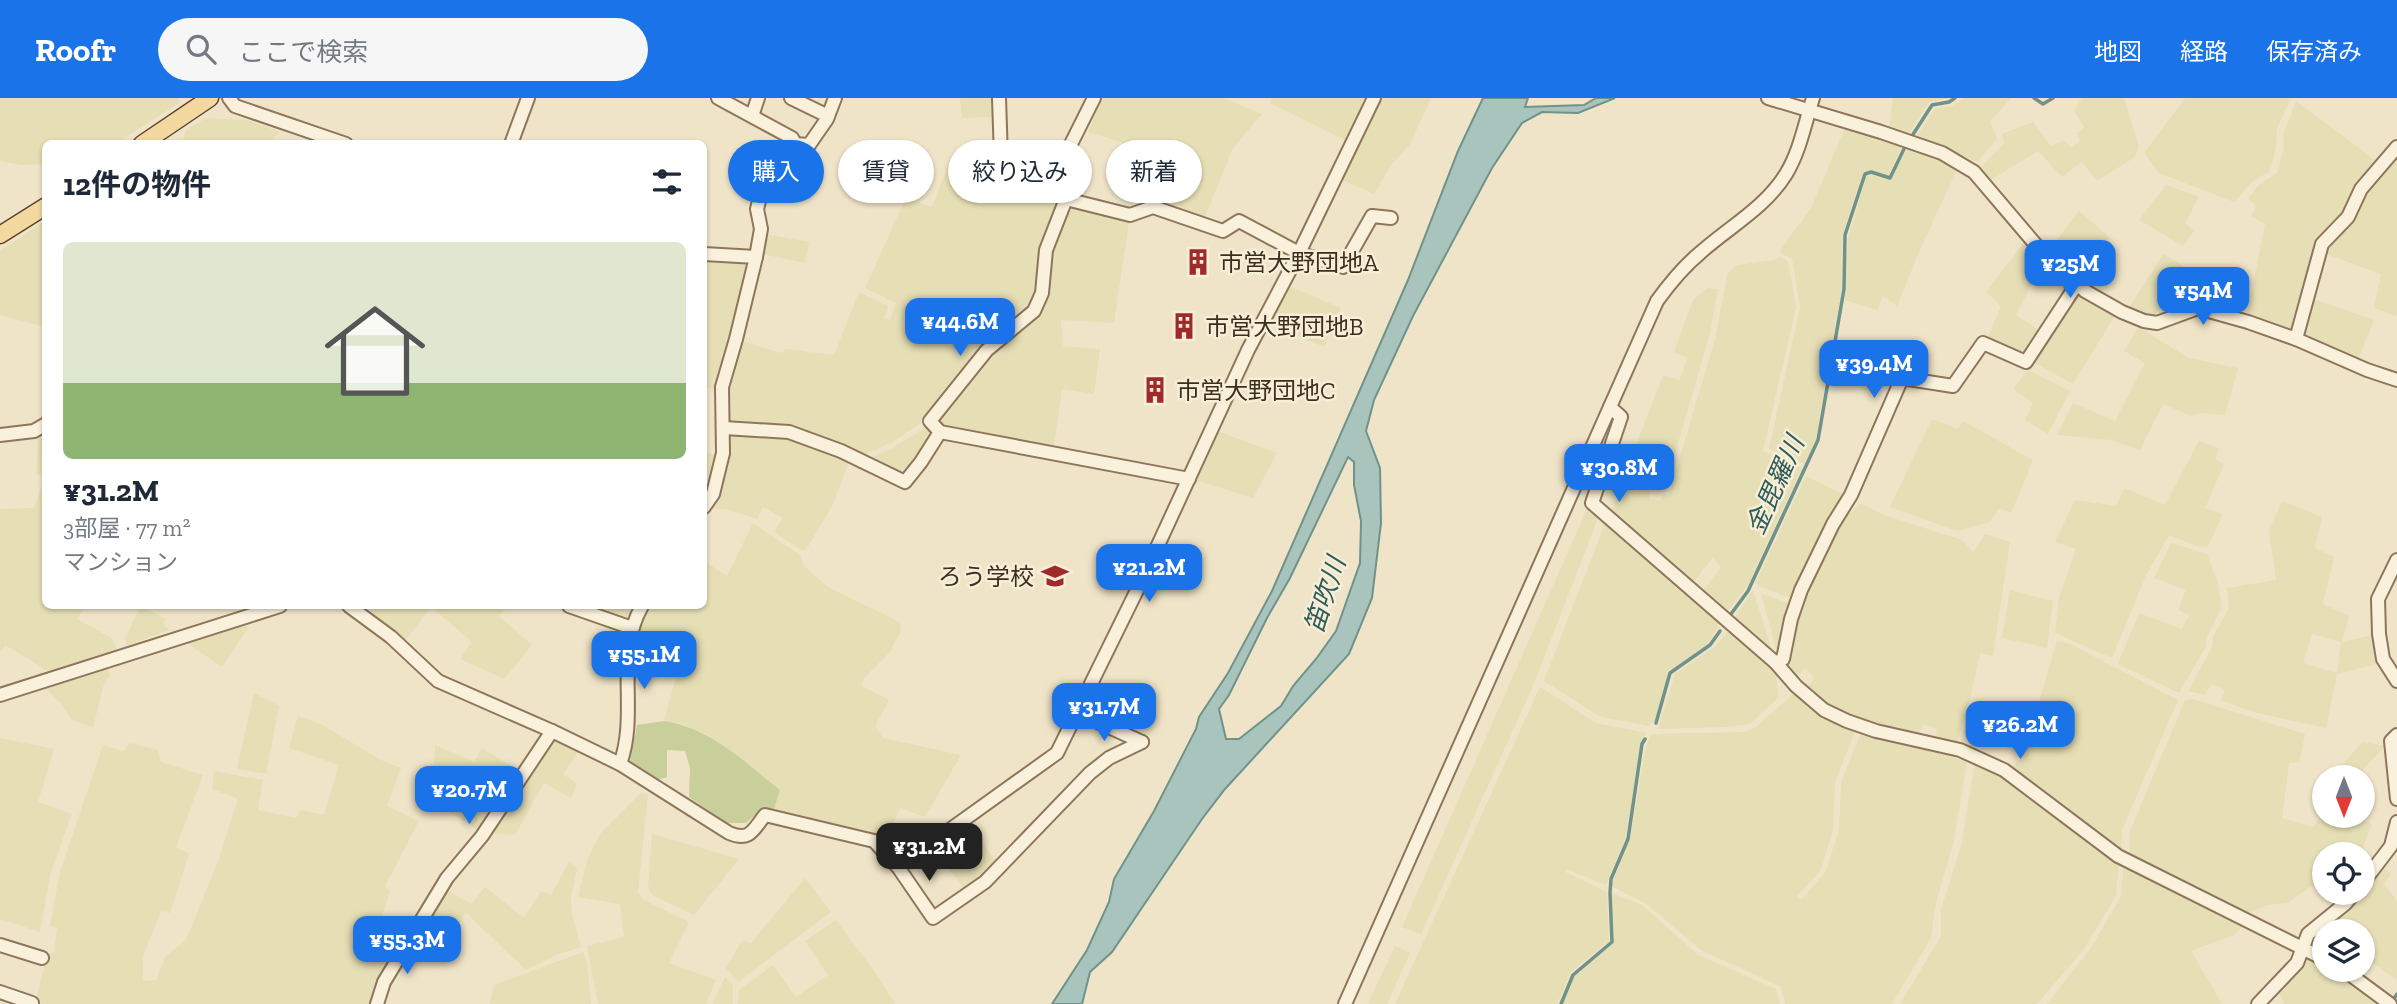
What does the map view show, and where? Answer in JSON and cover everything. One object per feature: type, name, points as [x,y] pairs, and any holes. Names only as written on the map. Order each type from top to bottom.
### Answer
[{"type":"main road","points":[[147,140],[199,101]]},
{"type":"main road","points":[[0,235],[42,209]]},
{"type":"street","points":[[229,98],[235,106],[333,140]]},
{"type":"street","points":[[512,140],[528,98]]},
{"type":"street","points":[[718,98],[793,140]]},
{"type":"street","points":[[752,116],[758,98]]},
{"type":"street","points":[[792,98],[828,116]]},
{"type":"street","points":[[812,140],[828,116],[835,98]]},
{"type":"street","points":[[999,98],[1000,140]]},
{"type":"street","points":[[1073,140],[1094,98]]},
{"type":"street","points":[[898,867],[1057,753],[1142,580],[1254,339],[1374,98]]},
{"type":"street","points":[[1768,98],[1942,153],[1974,172],[2042,252],[2077,284],[2105,303],[2144,321],[2157,323],[2198,308],[2296,339],[2397,380]]},
{"type":"street","points":[[1345,1004],[1649,318],[1662,293],[1682,269],[1770,195],[1786,173],[1797,150],[1813,98]]},
{"type":"street","points":[[2296,339],[2322,244],[2347,217],[2361,189],[2397,147]]},
{"type":"street","points":[[707,503],[713,494],[723,453],[722,387],[756,257],[761,229],[758,203]]},
{"type":"street","points":[[1064,203],[1046,250],[1042,293],[1034,311],[987,350],[930,421],[940,432],[1189,479]]},
{"type":"street","points":[[1082,203],[1130,215],[1153,207],[1223,231],[1239,221],[1299,253],[1343,267],[1372,216],[1391,218]]},
{"type":"street","points":[[707,254],[756,257]]},
{"type":"street","points":[[1776,663],[1783,659],[1791,619],[1801,590],[1833,524],[1851,495],[1902,378],[1953,386],[1983,343],[2026,362],[2077,284]]},
{"type":"street","points":[[1610,407],[1621,417],[1592,503],[1776,663],[1796,686],[1824,710],[1876,731],[1960,750],[2004,770],[2118,856],[2312,952]]},
{"type":"street","points":[[0,435],[34,431],[42,426]]},
{"type":"street","points":[[723,428],[789,432],[841,452],[905,482],[940,432]]},
{"type":"street","points":[[2397,560],[2378,599],[2383,659],[2397,681]]},
{"type":"street","points":[[0,695],[271,609]]},
{"type":"street","points":[[353,609],[391,637],[438,681],[620,764],[739,837],[751,834],[765,815],[874,841],[898,867],[933,918],[985,882],[1090,773],[1109,758],[1142,742],[1078,713]]},
{"type":"street","points":[[578,609],[632,628]]},
{"type":"street","points":[[620,764],[625,752],[628,717],[627,652],[634,620],[640,609]]},
{"type":"street","points":[[377,1004],[384,982],[447,878],[482,836],[552,731]]},
{"type":"street","points":[[2397,735],[2391,741],[2397,799]]},
{"type":"street","points":[[2375,867],[2391,846],[2397,821]]},
{"type":"street","points":[[2258,1004],[2297,963],[2308,934],[2344,905]]},
{"type":"street","points":[[0,945],[42,958]]},
{"type":"street","points":[[2360,982],[2390,1004]]},
{"type":"street","points":[[0,992],[32,1003]]},
{"type":"shaded area","points":[[0,98],[178,98],[181,102],[121,140],[42,140],[42,164],[21,165],[0,161]]},
{"type":"shaded area","points":[[960,98],[997,98],[999,117],[962,118]]},
{"type":"shaded area","points":[[1102,98],[1223,98],[1262,114],[1233,148],[1204,219],[1157,204],[1202,203],[1202,140],[1114,140],[1088,132]]},
{"type":"shaded area","points":[[1272,98],[1370,98],[1349,142],[1270,103]]},
{"type":"shaded area","points":[[1381,98],[1431,98],[1410,144],[1392,164],[1374,194],[1340,179]]},
{"type":"shaded area","points":[[1893,98],[1950,98],[1929,102],[1909,133],[1889,128]]},
{"type":"shaded area","points":[[1965,98],[2011,98],[1990,122],[1997,139],[1977,162],[1917,136],[1935,108],[1950,107]]},
{"type":"shaded area","points":[[2082,98],[2124,98],[2139,147],[2135,157],[2097,181],[2082,162],[2062,177],[2038,151],[1989,181],[1979,170],[2004,143],[2002,134],[2033,122],[2051,146],[2065,140],[2071,148],[2080,141],[2077,133],[2084,127],[2074,111]]},
{"type":"shaded area","points":[[2185,98],[2291,98],[2277,128],[2276,148],[2270,171],[2253,181],[2234,202],[2159,173],[2144,153]]},
{"type":"shaded area","points":[[2296,101],[2379,163],[2344,213],[2318,244],[2294,334],[2247,316],[2265,224],[2251,216],[2256,206],[2248,198],[2258,186],[2277,173],[2284,149],[2283,134]]},
{"type":"shaded area","points":[[206,118],[246,120],[280,132],[273,140],[183,140],[186,130]]},
{"type":"shaded area","points":[[1845,128],[1902,146],[1888,176],[1872,171],[1863,173],[1842,236],[1841,293],[1816,439],[1805,464],[1769,449],[1800,307],[1792,259],[1779,252],[1811,208]]},
{"type":"shaded area","points":[[1908,149],[1940,157],[1958,167],[1897,306],[1883,296],[1877,310],[1845,300],[1848,239],[1866,177],[1872,175],[1890,180]]},
{"type":"shaded area","points":[[2397,155],[2397,316],[2374,308],[2381,274],[2323,253],[2352,220],[2368,190]]},
{"type":"shaded area","points":[[948,166],[948,203],[1061,203],[1040,290],[1031,309],[929,418],[892,442],[862,456],[786,427],[728,425],[726,391],[741,341],[782,353],[785,349],[834,355],[859,292],[888,306],[885,318],[890,320],[896,303],[865,288],[904,203],[920,203],[932,207]]},
{"type":"shaded area","points":[[2166,185],[2199,197],[2185,223],[2194,231],[2183,246],[2139,220]]},
{"type":"shaded area","points":[[1065,203],[1082,203],[1130,215],[1114,323],[1061,320],[1063,346],[1100,349],[1094,394],[1062,389],[1053,453],[951,435],[930,421],[987,350],[1034,311],[1044,267]]},
{"type":"shaded area","points":[[2079,211],[2109,237],[2078,275],[2049,250]]},
{"type":"shaded area","points":[[42,223],[42,326],[0,315],[0,251]]},
{"type":"shaded area","points":[[765,234],[809,242],[805,263],[762,254]]},
{"type":"shaded area","points":[[2025,241],[2045,259],[2016,315],[2041,331],[2024,356],[1988,337],[2001,306],[1986,292]]},
{"type":"shaded area","points":[[2163,254],[2188,269],[2154,317],[2129,308]]},
{"type":"shaded area","points":[[1779,257],[1788,261],[1796,308],[1763,451],[1802,468],[1748,585],[1725,614],[1702,592],[1721,567],[1713,557],[1691,586],[1611,513],[1623,483],[1650,491],[1649,499],[1661,501],[1663,494],[1669,495],[1715,339],[1728,272],[1737,265],[1775,260]]},
{"type":"shaded area","points":[[707,259],[749,261],[737,317],[716,391],[707,387]]},
{"type":"shaded area","points":[[1289,286],[1341,308],[1324,347],[1269,324]]},
{"type":"shaded area","points":[[1708,288],[1718,289],[1710,333],[1665,488],[1624,477],[1663,375],[1679,380],[1688,358],[1674,352],[1693,300]]},
{"type":"shaded area","points":[[2077,292],[2116,314],[2073,384],[2035,363]]},
{"type":"shaded area","points":[[2313,299],[2374,320],[2358,360],[2301,336]]},
{"type":"shaded area","points":[[2138,327],[2189,358],[2238,368],[2225,415],[2201,413],[2191,416],[2163,404],[2140,450],[2111,440],[2057,435],[2073,403],[2115,421],[2145,363],[2124,351]]},
{"type":"shaded area","points":[[2028,370],[2070,391],[2048,434],[2025,420],[2033,403],[2013,389]]},
{"type":"shaded area","points":[[1932,419],[1958,429],[1963,421],[2033,460],[2011,513],[1999,508],[1990,522],[1957,531],[1890,507]]},
{"type":"shaded area","points":[[929,426],[935,433],[904,479],[872,461],[873,457]]},
{"type":"shaded area","points":[[1217,431],[1277,453],[1253,498],[1195,480]]},
{"type":"shaded area","points":[[727,432],[789,437],[850,459],[833,504],[806,550],[801,550],[774,532],[783,518],[763,507],[757,519],[729,510],[710,508]]},
{"type":"shaded area","points":[[42,433],[42,475],[36,474],[38,438]]},
{"type":"shaded area","points":[[2199,441],[2219,448],[2215,459],[2224,464],[2205,508],[2223,514],[2208,546],[2199,547],[2169,535],[2146,575],[2112,658],[2055,633],[2059,598],[2076,549],[2055,542],[2075,500],[2116,506],[2124,488],[2165,505]]},
{"type":"shaded area","points":[[707,452],[718,456],[707,495]]},
{"type":"shaded area","points":[[1806,476],[1845,495],[1792,599],[1755,584]]},
{"type":"shaded area","points":[[42,485],[42,609],[83,609],[77,619],[113,639],[116,649],[48,671],[5,645],[0,652],[0,509],[34,508]]},
{"type":"shaded area","points":[[2282,501],[2322,517],[2315,548],[2334,557],[2323,604],[2349,616],[2342,642],[2372,635],[2381,663],[2337,674],[2326,728],[2253,712],[2221,700],[2225,690],[2211,684],[2205,695],[2188,691],[2229,608],[2227,588],[2276,580],[2269,531]],"holes":[[[2312,634],[2341,642],[2337,673],[2303,663]]]},
{"type":"shaded area","points":[[1861,504],[1887,516],[1962,540],[1973,552],[1985,534],[2010,542],[1993,656],[1980,653],[1957,743],[1934,740],[1937,729],[1923,724],[1918,735],[1867,722],[1832,708],[1808,686],[1815,678],[1804,668],[1796,678],[1785,666],[1806,593],[1838,524]]},
{"type":"shaded area","points":[[1587,509],[1599,516],[1532,688],[1421,934],[1402,927]]},
{"type":"shaded area","points":[[1606,521],[1721,622],[1707,644],[1668,671],[1656,717],[1649,726],[1601,717],[1544,681]]},
{"type":"shaded area","points":[[753,523],[800,555],[804,566],[828,587],[900,622],[901,630],[890,652],[863,679],[861,686],[889,700],[875,726],[883,738],[961,755],[925,817],[900,808],[885,842],[873,833],[773,812],[780,790],[710,736],[682,724],[664,721],[677,673],[632,665],[632,653],[641,620],[647,609],[707,609],[707,563],[727,576]]},
{"type":"shaded area","points":[[2171,543],[2207,554],[2217,580],[2222,607],[2206,639],[2206,646],[2179,693],[2118,664],[2139,613],[2182,629],[2189,615],[2178,610],[2186,590],[2154,578]]},
{"type":"shaded area","points":[[1753,590],[1772,651],[1734,619]]},
{"type":"shaded area","points":[[2010,590],[2053,601],[2047,648],[2002,638]]},
{"type":"shaded area","points":[[1761,593],[1790,604],[1777,653]]},
{"type":"shaded area","points":[[140,609],[147,609],[166,619],[163,624],[169,630],[127,645],[125,638]]},
{"type":"shaded area","points":[[373,609],[429,609],[405,641],[369,614]]},
{"type":"shaded area","points":[[433,609],[505,609],[499,616],[532,645],[504,679],[460,659],[472,642]]},
{"type":"shaded area","points":[[594,609],[634,609],[626,622]]},
{"type":"shaded area","points":[[243,624],[249,627],[222,667],[184,641]]},
{"type":"shaded area","points":[[1728,631],[1776,675],[1779,697],[1750,724],[1658,729],[1675,674],[1716,646]]},
{"type":"shaded area","points":[[2057,641],[2070,644],[2178,700],[2122,830],[2121,851],[2011,769],[2024,754]]},
{"type":"shaded area","points":[[106,666],[110,675],[103,687],[93,728],[71,719],[61,703],[45,688]]},
{"type":"shaded area","points":[[1540,687],[1596,723],[1646,733],[1641,743],[1626,836],[1606,885],[1566,869],[1565,872],[1607,892],[1609,941],[1571,972],[1557,1004],[1395,1004]]},
{"type":"shaded area","points":[[1795,692],[1856,729],[1835,782],[1833,830],[1821,870],[1797,896],[1801,900],[1825,873],[1839,830],[1841,782],[1862,730],[1967,762],[1954,840],[1935,907],[1931,938],[1892,1004],[1785,1004],[1781,987],[1701,950],[1647,904],[1611,886],[1630,838],[1646,746],[1652,734],[1743,732],[1755,728]]},
{"type":"shaded area","points":[[254,693],[279,706],[266,774],[237,769]]},
{"type":"shaded area","points":[[2193,699],[2305,734],[2299,762],[2289,763],[2282,818],[2312,828],[2370,828],[2365,842],[2312,842],[2312,886],[2287,903],[2268,905],[2248,913],[2129,858],[2130,831],[2185,700]]},
{"type":"shaded area","points":[[298,716],[321,724],[381,760],[401,768],[387,806],[419,821],[385,886],[390,891],[379,927],[407,936],[374,989],[371,1004],[42,1004],[36,1001],[47,954],[54,953],[57,928],[50,926],[60,872],[103,745],[123,751],[130,743],[158,750],[161,762],[203,775],[176,847],[189,854],[170,913],[161,911],[143,956],[143,981],[156,980],[165,957],[186,940],[217,864],[238,799],[212,789],[214,771],[263,780],[258,810],[296,818],[300,810],[324,815],[339,765],[289,748]]},
{"type":"shaded area","points":[[552,737],[580,749],[563,774],[577,784],[571,798],[544,783],[515,835],[490,833]]},
{"type":"shaded area","points":[[0,738],[54,749],[38,802],[72,814],[50,875],[40,932],[0,919]]},
{"type":"shaded area","points":[[2362,742],[2385,746],[2367,765],[2343,765]]},
{"type":"shaded area","points":[[435,745],[474,762],[482,748],[521,772],[481,831],[448,812],[437,796],[433,780]]},
{"type":"shaded area","points":[[1975,761],[2003,773],[2119,861],[2116,896],[2084,949],[2037,1004],[1900,1004],[1941,936],[1941,909],[1961,846]]},
{"type":"shaded area","points":[[641,793],[648,795],[638,892],[642,899],[689,922],[669,963],[716,980],[706,1004],[598,1004],[587,946],[624,937],[620,904],[578,897],[588,858],[600,834]]},
{"type":"shaded area","points":[[966,821],[997,863],[965,889],[932,847]]},
{"type":"shaded area","points":[[652,834],[739,859],[694,915],[652,895],[648,887]]},
{"type":"shaded area","points":[[569,862],[577,869],[571,897],[572,914],[581,947],[526,970],[466,913],[451,935],[426,924],[445,889],[471,904],[485,887],[524,918],[541,891],[551,895]]},
{"type":"shaded area","points":[[2124,863],[2244,924],[2234,935],[2191,951],[2222,1004],[2047,1004],[2091,948],[2121,896]]},
{"type":"shaded area","points":[[2382,867],[2391,874],[2384,884],[2397,901],[2397,980],[2375,965],[2375,919],[2336,919],[2348,905],[2375,905],[2375,875]]},
{"type":"shaded area","points":[[805,878],[831,912],[738,982],[726,968],[742,940],[751,943]]},
{"type":"shaded area","points":[[1611,893],[1642,905],[1698,955],[1776,989],[1780,1004],[1562,1004],[1574,976],[1613,944]]},
{"type":"shaded area","points":[[836,920],[895,1004],[738,1004],[739,990],[773,965],[796,997],[828,975],[805,941]]},
{"type":"shaded area","points":[[1395,946],[1410,953],[1387,1004],[1368,1004]]},
{"type":"shaded area","points":[[583,952],[587,962],[591,1004],[490,1004],[494,985]]},
{"type":"shaded area","points":[[2312,958],[2312,982],[2357,982],[2382,1004],[2284,1004],[2277,988],[2305,959]]},
{"type":"shaded area","points":[[725,977],[733,985],[733,1004],[712,1004]]},
{"type":"green space","points":[[664,721],[697,731],[712,739],[780,790],[773,812],[762,809],[746,823],[726,823],[689,797],[690,768],[685,751],[667,750],[667,777],[658,780],[630,763],[637,725]]},
{"type":"water","points":[[1483,98],[1528,98],[1525,107],[1584,105],[1596,98],[1615,98],[1578,113],[1542,112],[1522,123],[1492,168],[1413,316],[1374,400],[1366,431],[1380,468],[1381,523],[1372,598],[1349,654],[1225,789],[1202,819],[1112,952],[1090,972],[1082,1004],[1052,1004],[1087,950],[1109,902],[1114,879],[1154,811],[1196,729],[1199,717],[1228,673],[1272,591],[1408,280],[1458,151]],"holes":[[[1348,457],[1354,462],[1354,485],[1361,521],[1360,563],[1336,631],[1293,686],[1281,706],[1239,739],[1226,739],[1219,709],[1229,695],[1290,578]]]},
{"type":"waterway","name":"金毘羅川","points":[[1912,136],[1932,105],[1955,98]]},
{"type":"waterway","name":"金毘羅川","points":[[2034,98],[2043,104],[2053,98]]},
{"type":"waterway","name":"金毘羅川","points":[[1731,614],[1748,591],[1818,440],[1844,289],[1845,235],[1865,174],[1871,172],[1890,178],[1904,149]]},
{"type":"waterway","name":"金毘羅川","points":[[1656,723],[1670,673],[1710,645],[1720,631]]},
{"type":"waterway","name":"金毘羅川","points":[[1561,1004],[1573,975],[1612,942],[1611,879],[1628,839],[1642,744],[1645,739]]},
{"type":"place","name":"市営大野団地A","points":[[1198,262]]},
{"type":"place","name":"市営大野団地B","points":[[1184,326]]},
{"type":"place","name":"市営大野団地C","points":[[1155,390]]},
{"type":"place","name":"ろう学校","points":[[1055,576]]},
{"type":"water label","name":"笛吹川","points":[[1325,595]]}]
